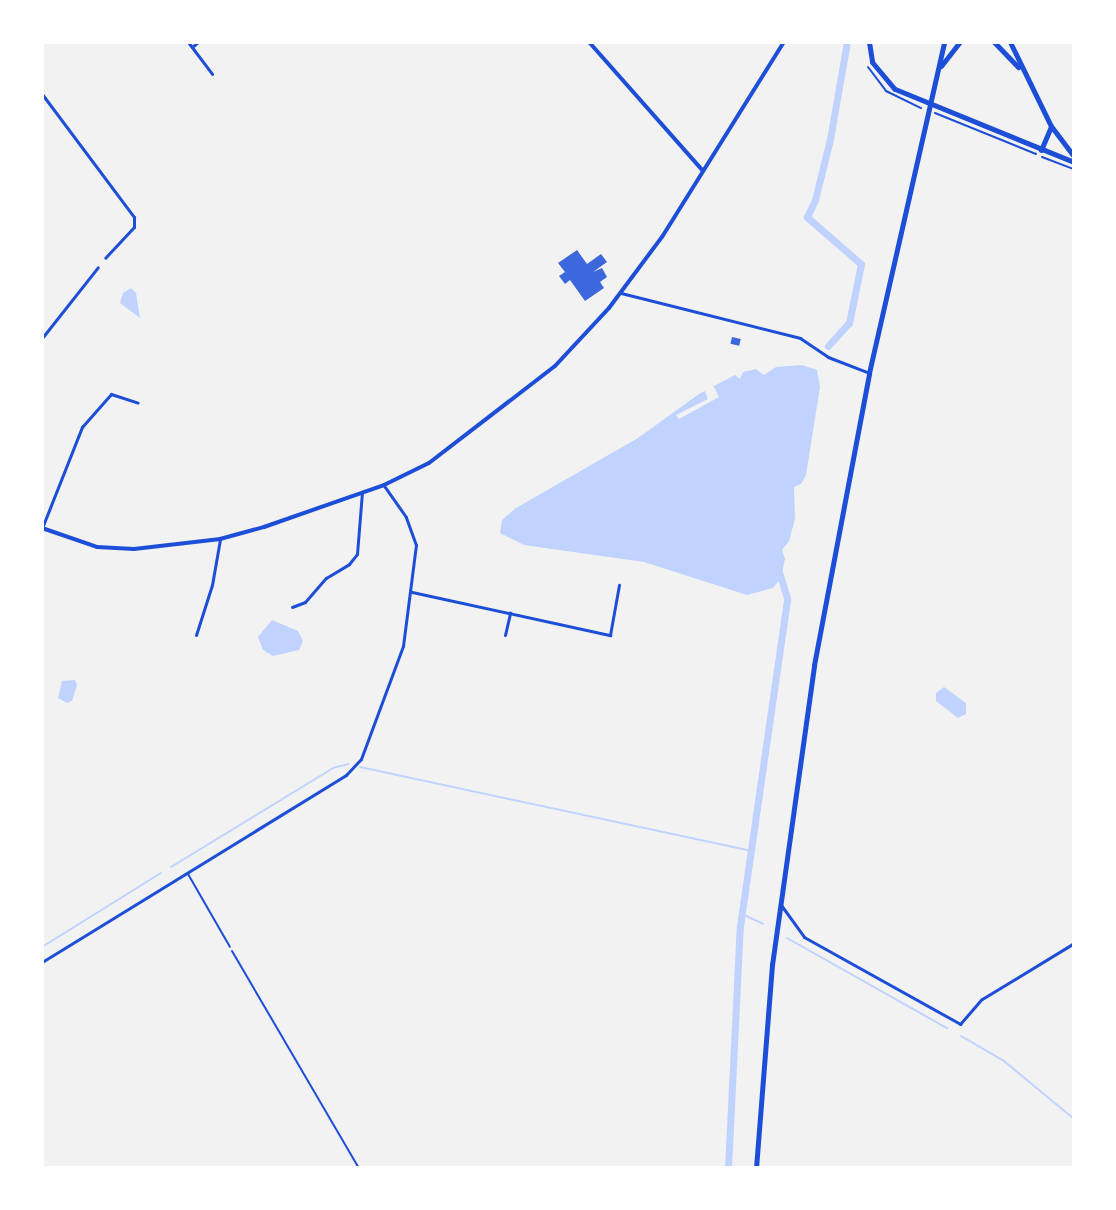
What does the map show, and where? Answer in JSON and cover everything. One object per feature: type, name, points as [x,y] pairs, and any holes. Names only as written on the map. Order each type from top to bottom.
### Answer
[{"type":"main road","points":[[589,42],[703,171]]},
{"type":"main road","points":[[42,528],[97,547],[134,549],[220,539],[384,485],[429,463],[555,366],[621,293],[662,237],[784,42]]},
{"type":"main road","points":[[869,42],[878,73],[901,93],[956,119],[1074,162]]},
{"type":"main road","points":[[756,1168],[780,904],[814,665],[869,373],[944,42]]},
{"type":"main road","points":[[938,70],[960,42]]},
{"type":"main road","points":[[994,42],[1021,69]]},
{"type":"main road","points":[[1010,42],[1051,126],[1074,156]]},
{"type":"main road","points":[[1041,150],[1051,126]]},
{"type":"street","points":[[188,42],[212,74]]},
{"type":"street","points":[[192,47],[198,42]]},
{"type":"street","points":[[42,94],[134,217],[132,230],[105,258]]},
{"type":"street","points":[[42,338],[98,267]]},
{"type":"street","points":[[621,293],[800,338],[828,357],[869,373]]},
{"type":"street","points":[[42,528],[82,427],[111,394],[138,403]]},
{"type":"street","points":[[42,962],[355,767],[366,749],[403,646],[412,592],[416,545],[414,532],[384,485]]},
{"type":"street","points":[[292,607],[305,602],[326,578],[357,554],[362,492]]},
{"type":"street","points":[[196,635],[212,585],[220,539]]},
{"type":"street","points":[[609,640],[619,585]]},
{"type":"street","points":[[412,592],[610,635]]},
{"type":"street","points":[[505,635],[510,613]]},
{"type":"street","points":[[780,904],[804,937],[960,1024],[982,999],[1074,943]]},
{"type":"lane","points":[[188,873],[230,947]]},
{"type":"path","points":[[956,119],[1074,169]]},
{"type":"path","points":[[230,947],[359,1168]]},
{"type":"water","points":[[131,288],[136,293],[140,318],[120,303],[123,293]]},
{"type":"water","points":[[802,365],[817,370],[820,387],[806,475],[801,484],[794,487],[795,519],[789,541],[782,550],[785,559],[781,578],[773,588],[747,595],[644,562],[524,545],[500,533],[502,520],[516,508],[638,438],[699,394],[735,375],[740,379],[743,372],[756,369],[764,375],[776,367]]},
{"type":"water","points":[[272,620],[298,631],[303,641],[299,650],[273,656],[263,650],[258,637]]},
{"type":"water","points":[[75,680],[77,685],[72,701],[67,703],[58,698],[62,681]]},
{"type":"water","points":[[944,687],[966,703],[966,714],[958,718],[936,701],[936,693]]},
{"type":"pier","points":[[712,383],[719,397],[679,419],[676,415],[708,399],[703,387]]},
{"type":"building","points":[[577,250],[587,264],[601,254],[607,262],[593,272],[602,268],[607,277],[600,282],[604,288],[585,301],[570,280],[565,284],[559,276],[565,272],[558,263]]},
{"type":"building","points":[[732,337],[741,339],[739,346],[730,344]]},
{"type":"waterway","points":[[828,346],[849,323],[861,264],[807,217],[815,200],[830,139],[847,42]]},
{"type":"waterway","points":[[728,1168],[740,926],[787,598],[779,571]]},
{"type":"waterway","points":[[171,867],[333,768],[348,764]]},
{"type":"waterway","points":[[360,767],[753,851]]},
{"type":"waterway","points":[[42,947],[161,873]]},
{"type":"waterway","points":[[742,914],[763,924]]},
{"type":"waterway","points":[[787,938],[947,1028]]},
{"type":"waterway","points":[[961,1036],[1004,1061],[1074,1119]]}]
